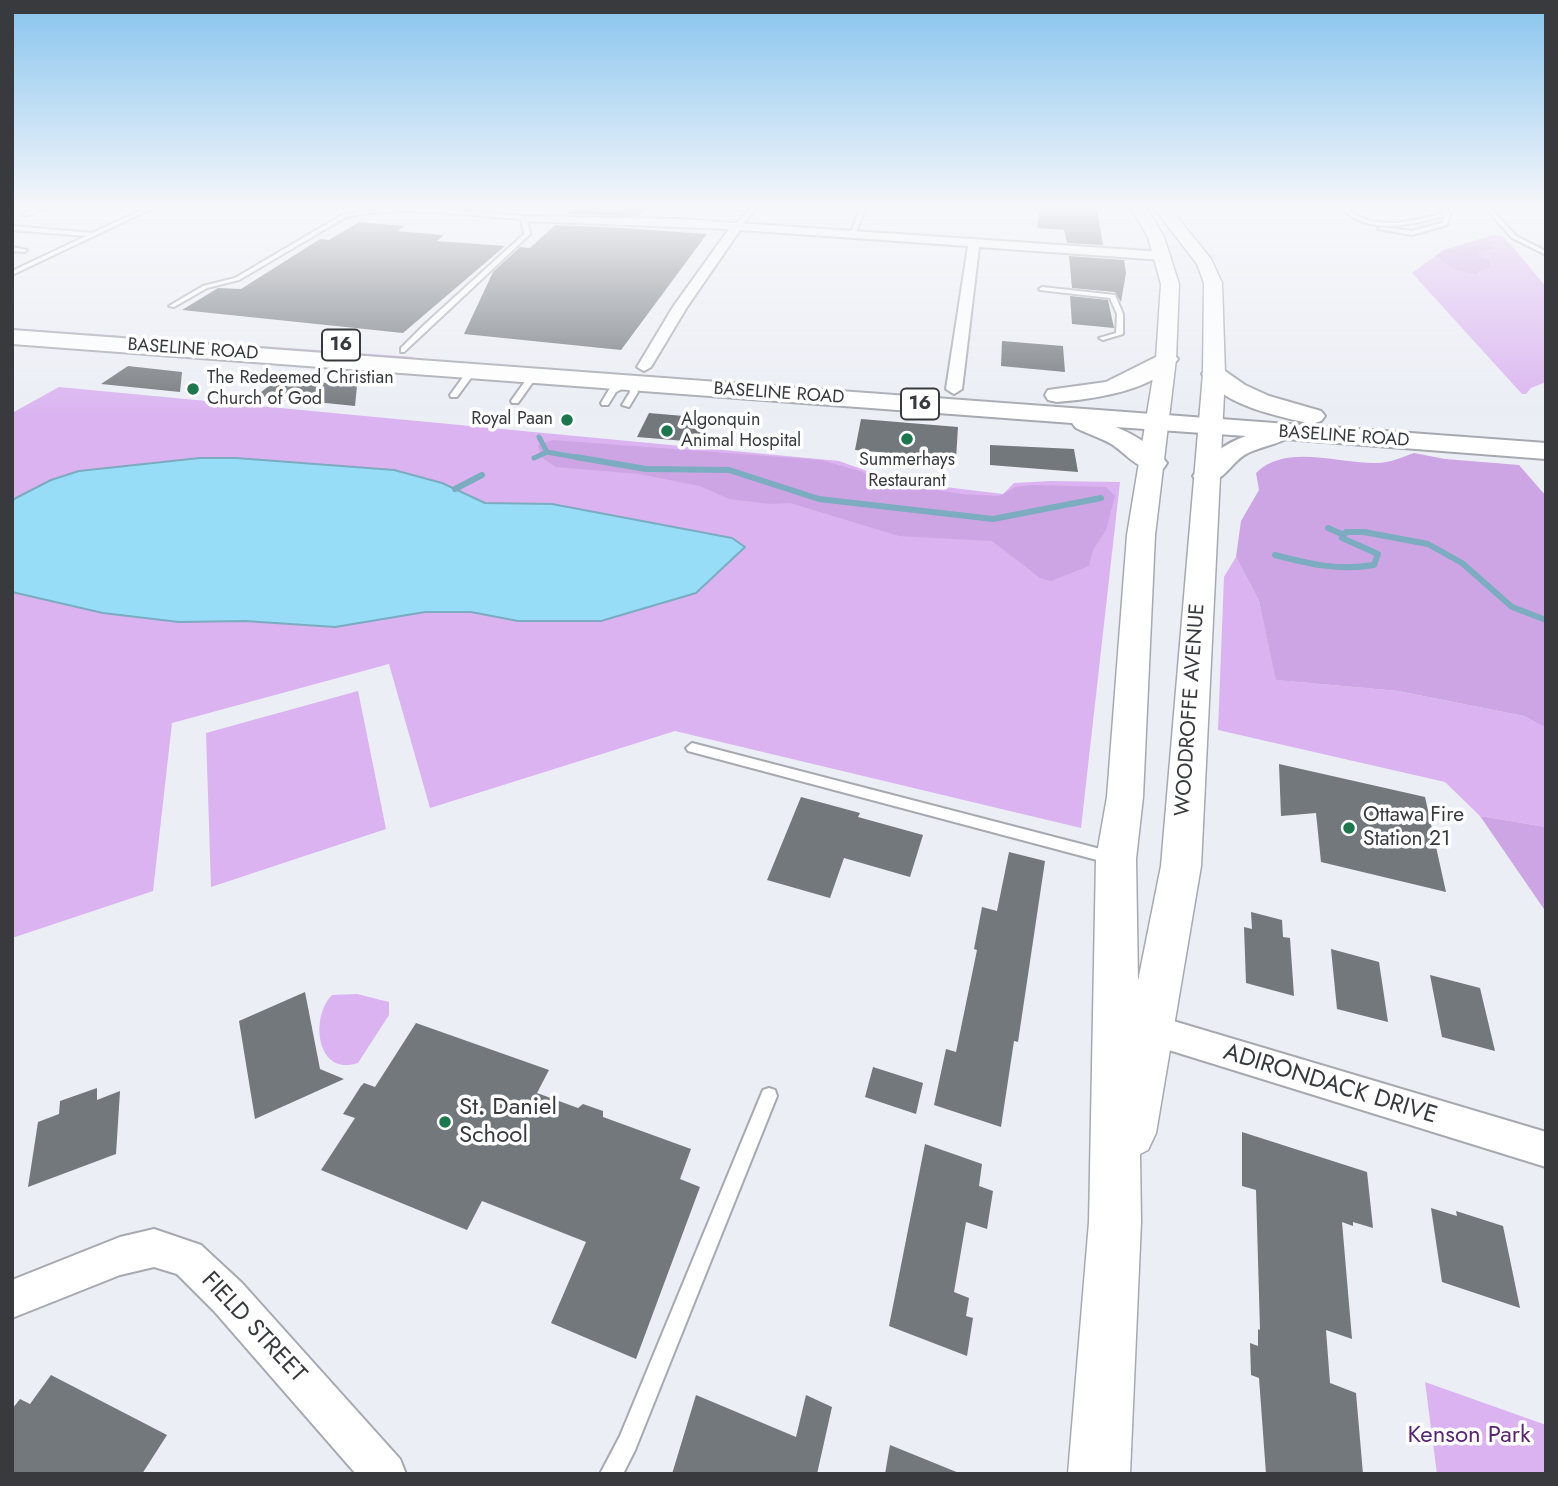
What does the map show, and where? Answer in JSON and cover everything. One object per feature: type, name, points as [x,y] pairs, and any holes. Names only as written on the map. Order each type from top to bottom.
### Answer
[{"type":"main road","name":"WOODROFFE AVENUE","points":[[1099,1474],[1115,1222],[1133,1024],[1116,859],[1125,797],[1141,536],[1166,359],[1168,277]]},
{"type":"main road","name":"WOODROFFE AVENUE","points":[[1133,1024],[1181,866],[1214,374],[1211,277]]},
{"type":"main road","name":"BASELINE ROAD","points":[[12,321],[404,350],[634,385],[954,389],[1052,404]]},
{"type":"main road","name":"BASELINE ROAD","points":[[12,337],[472,370],[634,385],[1052,404],[1211,418],[1287,433],[1453,435],[1546,432]]},
{"type":"main road","points":[[1052,404],[1111,390],[1136,379],[1166,359]]},
{"type":"main road","points":[[1214,374],[1233,389],[1261,404],[1312,416]]},
{"type":"main road","points":[[1052,404],[1120,438],[1153,463]]},
{"type":"main road","name":"BASELINE ROAD","points":[[1211,418],[1312,416],[1546,451]]},
{"type":"main road","points":[[1207,476],[1237,448],[1258,439],[1287,433]]},
{"type":"street","points":[[634,385],[701,277]]},
{"type":"street","points":[[954,389],[969,277]]},
{"type":"street","name":"ADIRONDACK DRIVE","points":[[1133,1024],[1546,1150]]},
{"type":"street","name":"FIELD STREET","points":[[12,1299],[120,1256],[154,1248],[188,1258],[228,1297],[381,1472]]},
{"type":"lane","points":[[172,306],[205,287],[240,277]]},
{"type":"lane","points":[[404,350],[479,277]]},
{"type":"lane","points":[[1042,289],[1113,296],[1120,314],[1119,334],[1103,338]]},
{"type":"lane","points":[[454,395],[472,370]]},
{"type":"lane","points":[[515,401],[534,375]]},
{"type":"lane","points":[[605,403],[613,390],[634,385]]},
{"type":"lane","points":[[692,748],[1116,859]]},
{"type":"lane","points":[[611,1474],[628,1443],[769,1096]]},
{"type":"green space","points":[[1416,277],[1538,277],[1546,287],[1546,382],[1522,394]]},
{"type":"green space","points":[[12,328],[414,357],[411,360],[12,332]]},
{"type":"green space","points":[[59,387],[839,461],[895,481],[1003,494],[1014,483],[1120,482],[1081,828],[675,731],[430,808],[389,664],[172,723],[153,891],[12,938],[12,413]]},
{"type":"green space","points":[[1236,557],[1259,601],[1277,680],[1398,691],[1524,716],[1546,728],[1546,827],[1480,816],[1445,782],[1218,730],[1224,577]]},
{"type":"green space","points":[[358,691],[386,829],[211,887],[206,733]]},
{"type":"green space","points":[[357,994],[389,1002],[389,1015],[358,1063],[344,1065],[333,1061],[326,1053],[319,1030],[321,1017],[332,995]]},
{"type":"green space","name":"Kenson Park","points":[[1425,1382],[1546,1425],[1546,1474],[1437,1474]]},
{"type":"shaded area","points":[[553,440],[821,460],[860,471],[881,481],[962,494],[1000,496],[1015,487],[1031,485],[1106,487],[1115,496],[1106,530],[1093,550],[1089,566],[1051,581],[1040,578],[992,541],[899,536],[790,503],[770,504],[729,499],[700,486],[639,474],[556,467],[541,457],[538,445]]},
{"type":"shaded area","points":[[1414,453],[1445,459],[1519,465],[1546,496],[1546,728],[1524,716],[1398,691],[1276,680],[1259,601],[1236,557],[1241,521],[1259,490],[1256,473],[1268,464],[1297,457],[1377,463]]},
{"type":"shaded area","points":[[1480,816],[1546,827],[1546,912]]},
{"type":"water","points":[[200,458],[236,458],[394,470],[442,483],[485,503],[552,504],[732,538],[745,547],[696,593],[601,621],[518,621],[471,612],[425,612],[335,627],[245,621],[179,622],[103,613],[12,592],[12,501],[16,498],[51,480],[79,471]]},
{"type":"building","points":[[259,277],[468,277],[403,333],[182,310],[218,288],[241,289]]},
{"type":"building","points":[[490,277],[675,277],[621,350],[464,334]]},
{"type":"building","points":[[1071,277],[1125,277],[1121,302],[1115,292],[1072,288]]},
{"type":"building","points":[[1070,296],[1108,300],[1114,328],[1072,324]]},
{"type":"building","points":[[1002,341],[1063,346],[1065,372],[1001,366]]},
{"type":"building","points":[[128,366],[182,372],[180,392],[101,384]]},
{"type":"building","points":[[279,378],[357,386],[355,406],[256,396]]},
{"type":"building","name":"Algonquin Animal Hospital","points":[[649,413],[707,418],[697,442],[637,437]]},
{"type":"building","name":"Summerhays Restaurant","points":[[861,419],[958,427],[956,459],[855,450]]},
{"type":"building","points":[[990,445],[1074,449],[1078,472],[990,465]]},
{"type":"building","name":"Ottawa Fire Station 21","points":[[1279,764],[1425,797],[1446,892],[1321,862],[1316,813],[1281,816]]},
{"type":"building","points":[[801,797],[860,813],[858,817],[923,835],[910,877],[844,858],[830,898],[767,880]]},
{"type":"building","points":[[1009,852],[1045,861],[1018,1042],[1014,1041],[1001,1127],[934,1105],[946,1049],[956,1052],[977,950],[974,949],[982,907],[997,911]]},
{"type":"building","points":[[1251,912],[1282,920],[1283,937],[1290,938],[1294,996],[1246,983],[1244,927],[1252,929]]},
{"type":"building","points":[[1331,949],[1379,962],[1388,1022],[1337,1009]]},
{"type":"building","points":[[1430,975],[1480,988],[1495,1051],[1442,1037]]},
{"type":"building","points":[[305,992],[320,1069],[344,1079],[255,1119],[239,1021]]},
{"type":"building","points":[[416,1023],[549,1070],[537,1093],[578,1108],[583,1104],[603,1111],[603,1117],[691,1149],[680,1179],[700,1187],[636,1359],[551,1323],[586,1242],[482,1201],[467,1230],[321,1170],[355,1118],[343,1114],[361,1086],[364,1083],[375,1087]]},
{"type":"building","points":[[873,1067],[923,1083],[916,1114],[865,1097]]},
{"type":"building","points":[[97,1088],[97,1100],[120,1091],[116,1154],[28,1187],[38,1122],[59,1114],[60,1101]]},
{"type":"building","points":[[1242,1132],[1367,1172],[1373,1228],[1342,1222],[1352,1339],[1326,1330],[1330,1383],[1356,1393],[1363,1474],[1266,1474],[1259,1378],[1251,1375],[1250,1343],[1258,1346],[1258,1329],[1260,1330],[1256,1190],[1242,1186]]},
{"type":"building","points":[[925,1144],[982,1164],[979,1186],[993,1191],[987,1229],[966,1222],[954,1292],[969,1298],[966,1316],[973,1318],[967,1356],[889,1326]]},
{"type":"building","points":[[1431,1208],[1457,1216],[1456,1211],[1503,1226],[1520,1308],[1442,1282]]},
{"type":"building","points":[[51,1375],[167,1435],[142,1474],[12,1474],[12,1409],[20,1399],[30,1404]]},
{"type":"building","points":[[696,1395],[796,1437],[806,1395],[832,1407],[817,1474],[672,1474]]},
{"type":"building","points":[[890,1445],[959,1473],[959,1474],[885,1474]]},
{"type":"waterway","points":[[539,437],[547,452]]},
{"type":"waterway","points":[[534,458],[547,452]]},
{"type":"waterway","points":[[547,452],[586,459]]},
{"type":"waterway","points":[[576,457],[646,469],[729,470],[819,499],[993,519],[1101,498]]},
{"type":"waterway","points":[[455,489],[482,475]]},
{"type":"waterway","points":[[1328,528],[1344,535]]},
{"type":"waterway","points":[[1344,535],[1346,532],[1364,532],[1428,544],[1462,563],[1512,607],[1546,620]]},
{"type":"waterway","points":[[1275,555],[1324,566],[1374,565],[1378,554],[1342,538],[1344,535]]},
{"type":"place","name":"The Redeemed Christian Church of God","points":[[193,389]]},
{"type":"place","name":"Royal Paan","points":[[567,420]]},
{"type":"place","name":"Algonquin Animal Hospital","points":[[667,431]]},
{"type":"place","name":"Summerhays Restaurant","points":[[907,439]]},
{"type":"place","name":"Ottawa Fire Station 21","points":[[1349,828]]},
{"type":"place","name":"St. Daniel School","points":[[445,1122]]}]
